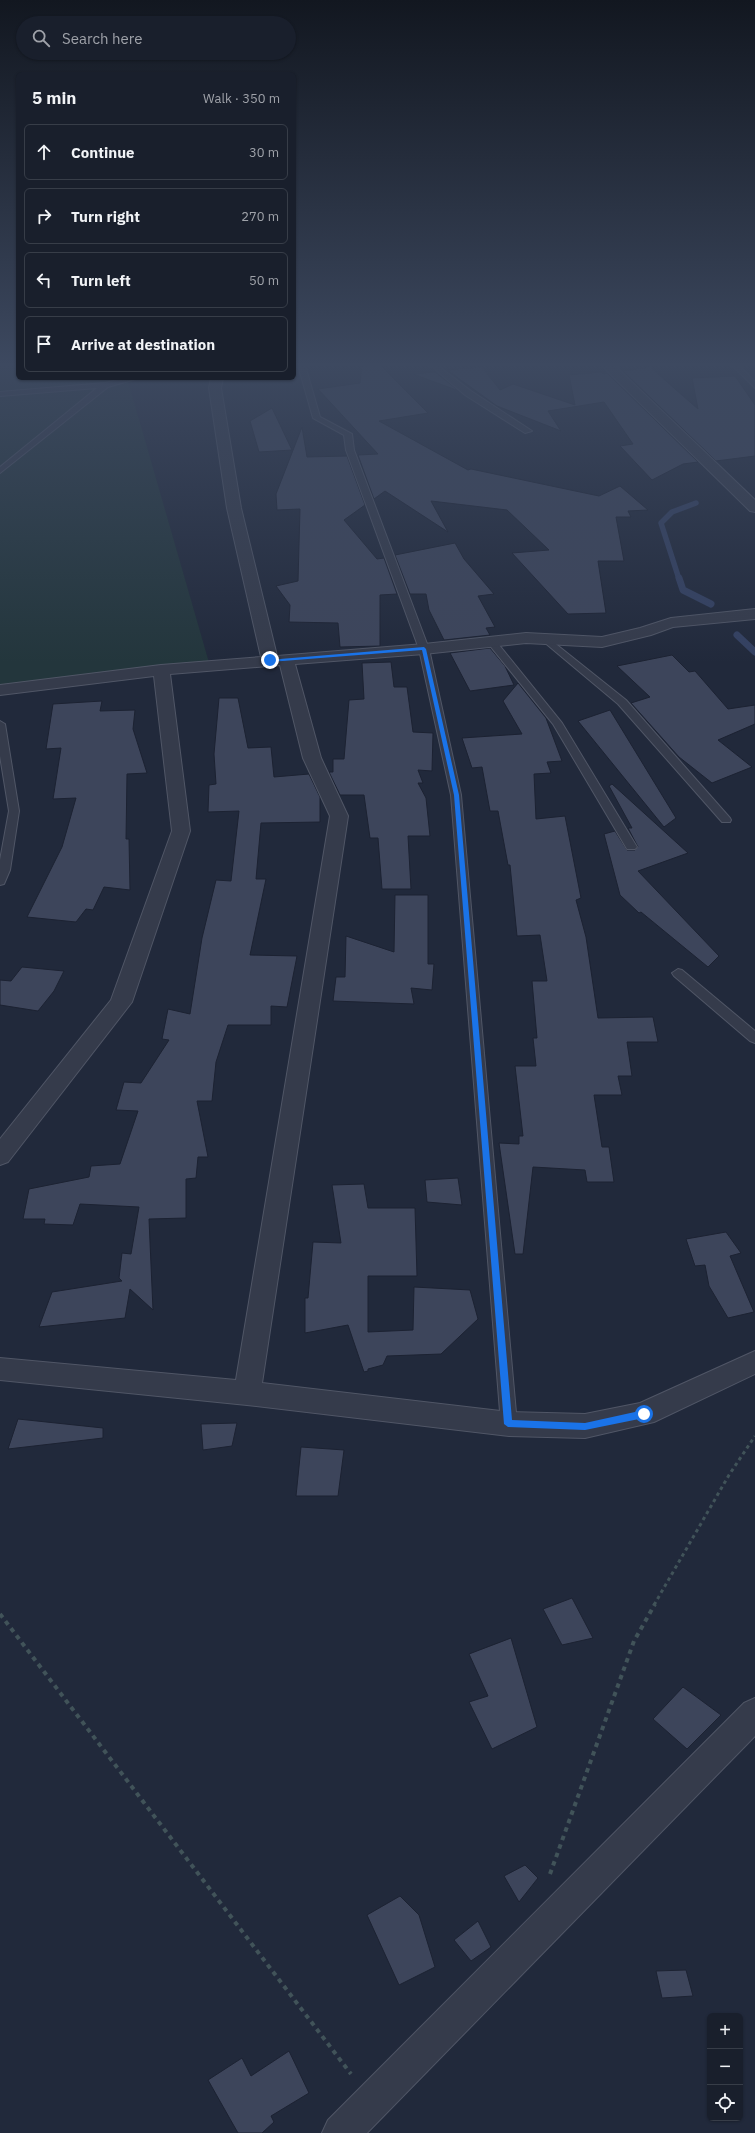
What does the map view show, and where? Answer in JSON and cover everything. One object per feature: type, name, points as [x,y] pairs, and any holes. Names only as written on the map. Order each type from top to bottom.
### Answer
[{"type":"street","points":[[227,465],[234,508],[278,660],[312,758],[338,816],[247,1394]]},
{"type":"street","points":[[710,465],[755,508]]},
{"type":"street","points":[[0,690],[161,670],[424,649],[526,638],[602,642],[645,632],[671,623],[755,614]]},
{"type":"street","points":[[0,1156],[121,1002],[181,831],[161,670]]},
{"type":"street","points":[[0,1369],[247,1394],[508,1424],[585,1426],[644,1414],[755,1362]]},
{"type":"street","points":[[341,2133],[524,1946],[755,1714]]},
{"type":"lane","points":[[0,471],[8,465]]},
{"type":"lane","points":[[355,465],[424,649],[456,795],[508,1424]]},
{"type":"lane","points":[[548,640],[622,702],[726,820]]},
{"type":"lane","points":[[492,642],[557,723],[630,847]]},
{"type":"lane","points":[[0,724],[14,811],[4,870],[0,882]]},
{"type":"lane","points":[[678,973],[755,1038]]},
{"type":"path","points":[[548,1879],[634,1641],[729,1475],[755,1436]]},
{"type":"path","points":[[0,1614],[372,2101]]},
{"type":"shaded area","points":[[0,465],[152,465],[210,666],[0,688]]},
{"type":"building","points":[[287,465],[350,465],[365,505],[344,520],[377,559],[384,558],[397,594],[380,595],[380,646],[340,647],[338,623],[289,622],[290,605],[276,586],[298,581],[300,509],[277,510],[276,494]]},
{"type":"building","points":[[361,465],[458,465],[468,470],[471,469],[599,496],[620,486],[648,510],[628,511],[631,517],[616,517],[624,561],[598,561],[606,613],[568,614],[512,553],[549,550],[507,510],[431,501],[448,532],[385,491],[374,499]]},
{"type":"building","points":[[637,465],[682,465],[652,480]]},
{"type":"building","points":[[455,543],[464,559],[494,594],[478,596],[495,627],[486,628],[490,635],[444,640],[429,610],[426,594],[410,594],[395,555]]},
{"type":"building","points":[[490,648],[505,666],[514,685],[470,691],[450,653]]},
{"type":"building","points":[[672,655],[689,672],[695,671],[728,709],[755,705],[755,724],[718,740],[752,767],[712,783],[679,757],[631,703],[650,697],[617,666]]},
{"type":"building","points":[[391,662],[394,687],[407,687],[413,732],[433,733],[432,771],[418,770],[423,783],[418,783],[426,798],[430,836],[408,836],[411,889],[382,889],[378,838],[370,838],[364,795],[340,795],[329,772],[333,772],[333,759],[344,759],[349,700],[364,699],[362,663]]},
{"type":"building","points":[[518,683],[546,718],[562,761],[547,762],[551,773],[534,774],[536,819],[565,816],[581,898],[576,900],[586,937],[598,1018],[653,1017],[658,1042],[627,1042],[632,1076],[618,1076],[622,1095],[594,1095],[602,1147],[609,1147],[614,1182],[587,1182],[585,1170],[533,1167],[523,1254],[515,1254],[499,1143],[519,1144],[519,1136],[523,1136],[515,1066],[536,1066],[533,1038],[537,1038],[532,981],[547,981],[540,935],[517,936],[510,865],[508,865],[498,811],[490,811],[482,767],[472,768],[462,738],[522,734],[503,701]]},
{"type":"building","points":[[219,698],[238,698],[248,748],[271,747],[274,777],[309,774],[320,797],[320,822],[261,823],[256,879],[266,879],[250,955],[297,956],[287,1007],[271,1006],[271,1025],[228,1025],[216,1062],[212,1101],[197,1101],[208,1157],[198,1157],[196,1178],[186,1179],[186,1218],[149,1219],[153,1310],[130,1289],[125,1318],[39,1327],[52,1292],[122,1281],[119,1278],[122,1253],[131,1254],[139,1207],[80,1204],[73,1225],[44,1224],[45,1219],[23,1219],[29,1189],[89,1177],[91,1166],[120,1164],[138,1111],[116,1110],[124,1082],[141,1083],[169,1040],[162,1039],[168,1009],[190,1014],[202,938],[216,880],[231,881],[239,811],[208,812],[209,785],[216,784],[214,754]]},
{"type":"building","points":[[102,701],[100,711],[135,710],[133,729],[147,773],[127,774],[126,839],[129,839],[130,890],[104,887],[93,910],[86,909],[76,922],[27,917],[62,847],[76,798],[53,799],[61,748],[46,749],[53,704]]},
{"type":"building","points":[[610,710],[676,818],[664,827],[578,721]]},
{"type":"building","points":[[612,784],[688,853],[638,871],[719,956],[708,967],[641,912],[639,913],[620,895],[604,834],[615,831],[627,850],[635,850],[638,847],[628,828],[632,828],[609,786]]},
{"type":"building","points":[[395,895],[428,895],[428,964],[434,964],[432,990],[411,988],[414,1004],[333,1001],[336,977],[345,977],[346,936],[394,952]]},
{"type":"building","points":[[22,967],[64,971],[54,991],[38,1011],[0,1005],[0,980],[11,981]]},
{"type":"building","points":[[458,1178],[462,1205],[427,1202],[425,1180]]},
{"type":"building","points":[[364,1184],[368,1208],[415,1208],[417,1276],[368,1276],[368,1332],[413,1330],[414,1287],[470,1290],[478,1319],[441,1354],[387,1356],[383,1365],[368,1369],[368,1371],[364,1372],[348,1325],[305,1333],[305,1298],[308,1298],[313,1242],[341,1243],[332,1185]]},
{"type":"building","points":[[726,1232],[741,1253],[730,1256],[754,1312],[728,1318],[709,1286],[705,1265],[695,1266],[686,1239]]},
{"type":"building","points":[[18,1419],[103,1428],[103,1438],[8,1449]]},
{"type":"building","points":[[237,1423],[232,1446],[203,1450],[201,1424]]},
{"type":"building","points":[[301,1447],[344,1450],[338,1496],[296,1496]]},
{"type":"building","points":[[572,1598],[593,1638],[562,1645],[543,1609]]},
{"type":"building","points":[[511,1638],[537,1727],[492,1749],[469,1702],[488,1696],[469,1654]]},
{"type":"building","points":[[683,1687],[721,1715],[687,1749],[653,1719]]},
{"type":"building","points":[[525,1865],[538,1878],[519,1902],[504,1876]]},
{"type":"building","points":[[400,1896],[419,1915],[435,1967],[399,1985],[367,1915]]},
{"type":"building","points":[[478,1921],[491,1947],[471,1961],[454,1940]]},
{"type":"building","points":[[686,1970],[693,1996],[662,1998],[656,1971]]},
{"type":"building","points":[[289,2051],[309,2093],[271,2116],[274,2122],[262,2133],[238,2133],[208,2080],[242,2058],[251,2076]]},
{"type":"waterway","points":[[679,579],[661,523],[672,512],[696,503]]},
{"type":"waterway","points":[[679,578],[683,590],[711,604]]},
{"type":"waterway","points":[[737,635],[755,652]]},
{"type":"route","points":[[270,660],[424,649],[456,795],[508,1424],[585,1426],[644,1414]]}]
